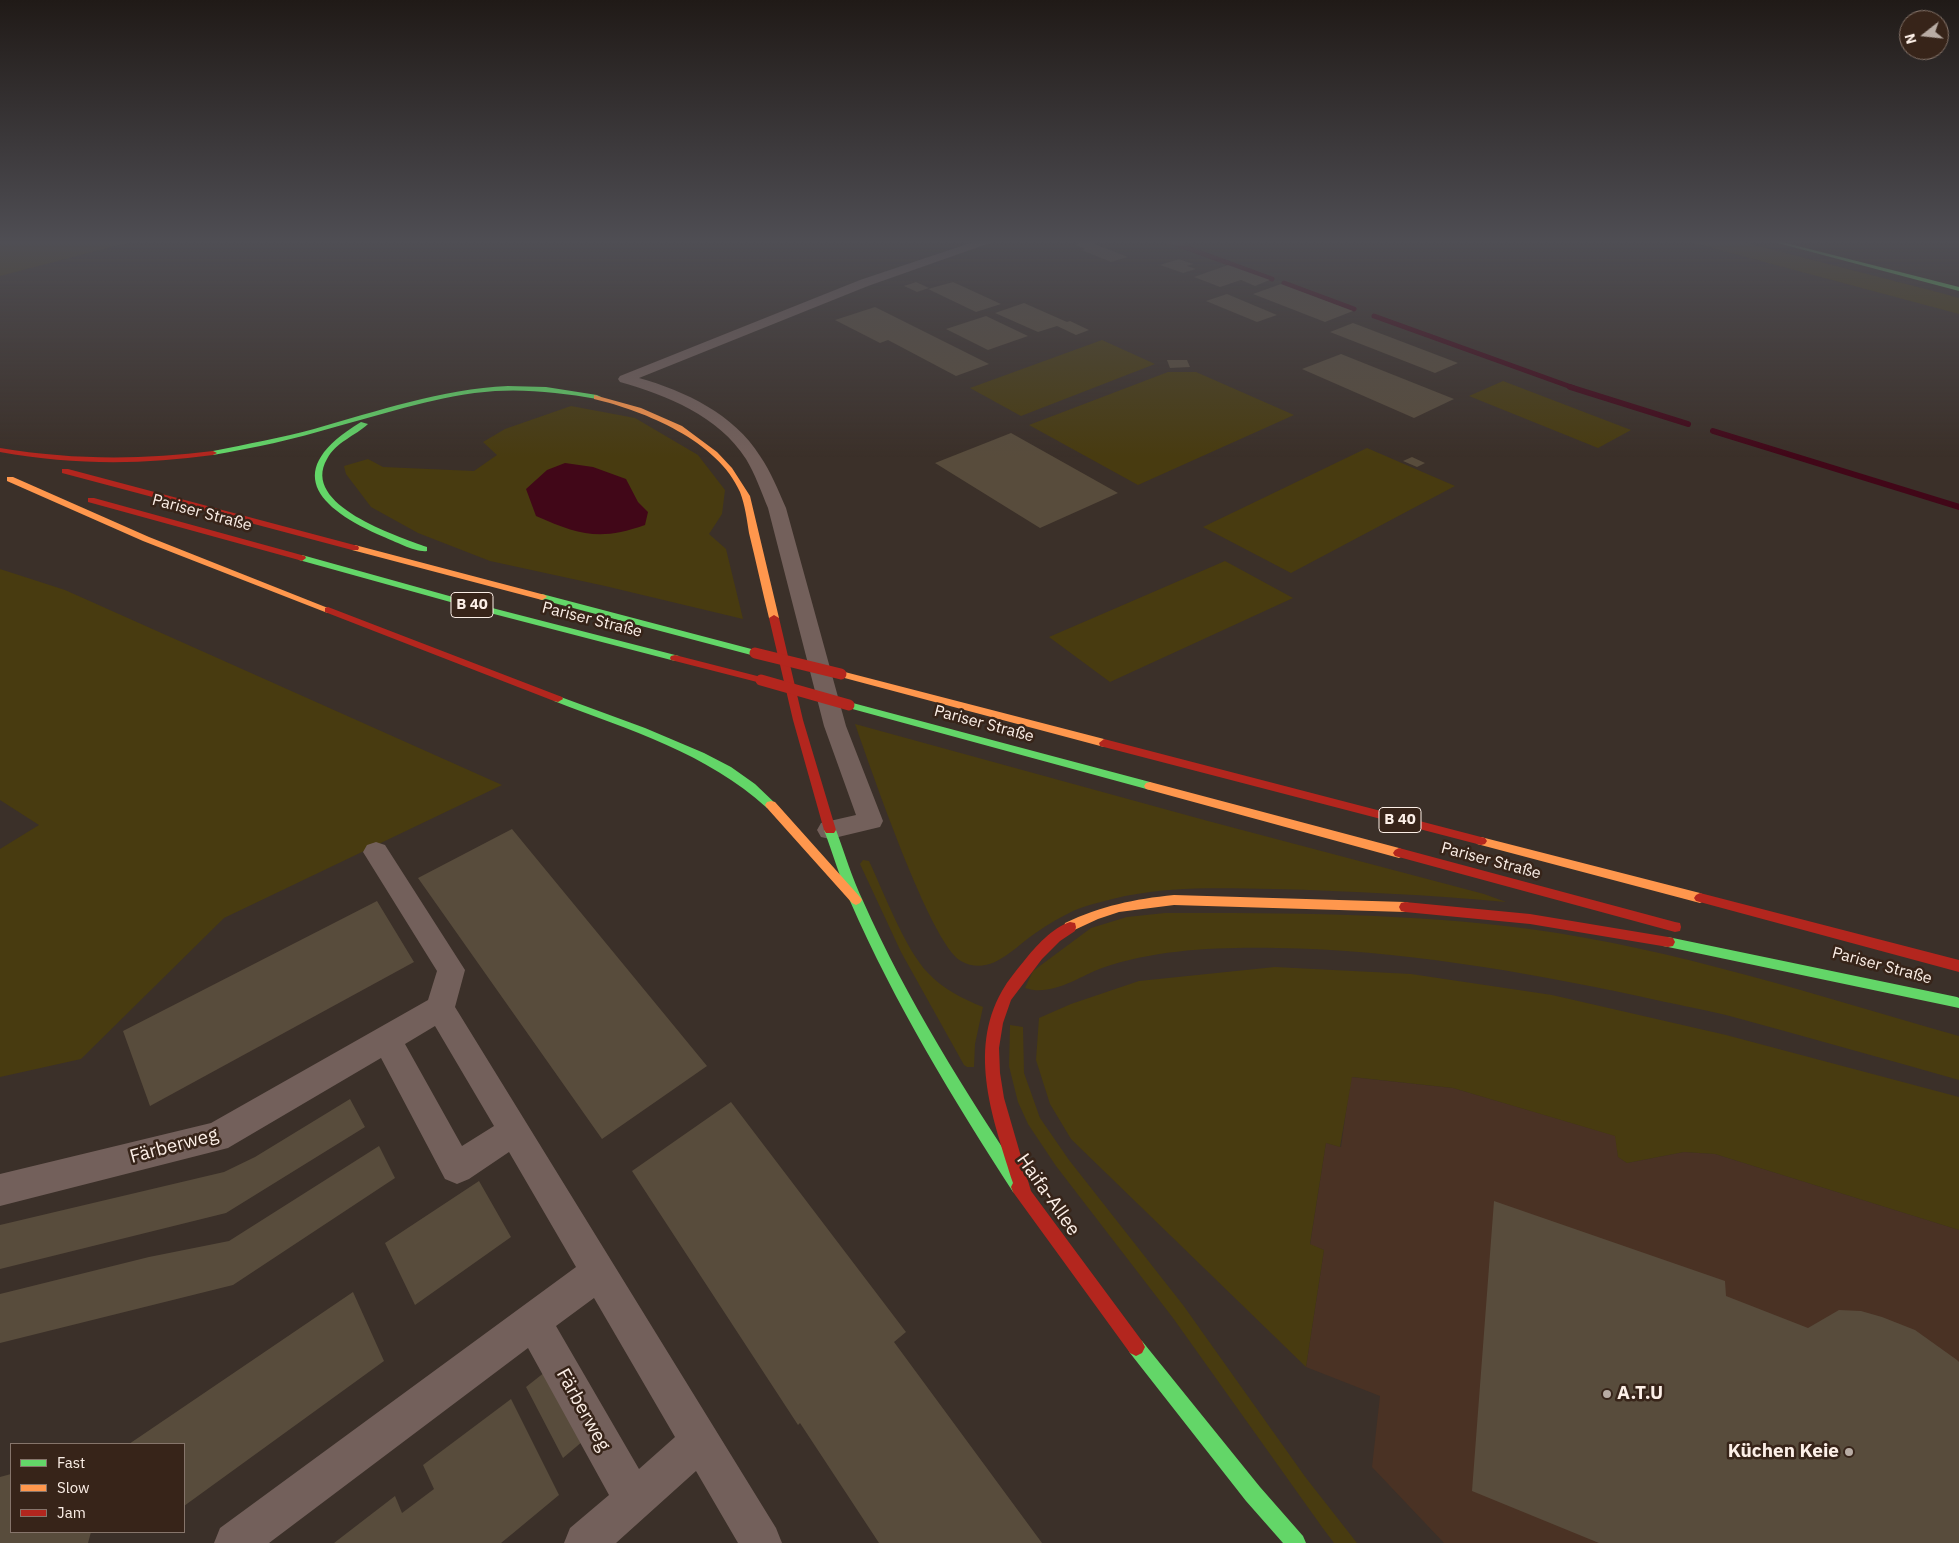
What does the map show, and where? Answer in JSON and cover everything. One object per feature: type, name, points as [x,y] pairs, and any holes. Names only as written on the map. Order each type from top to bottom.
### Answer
[{"type":"main road","name":"Haifa-Allee","points":[[0,450],[62,460],[89,462],[178,457],[252,446],[436,398],[483,390],[529,389],[587,395],[628,404],[673,422],[690,432],[721,457],[743,489],[798,720],[830,830],[856,900],[901,993],[964,1102],[1025,1196],[1137,1348],[1253,1494],[1296,1543]]},
{"type":"main road","points":[[380,414],[336,443],[325,456],[319,468],[318,480],[324,494],[349,516],[406,544],[434,553]]},
{"type":"main road","name":"Pariser Straße","points":[[0,454],[568,602],[755,653],[1959,966]]},
{"type":"main road","points":[[5,477],[146,540],[696,753],[736,776],[768,802],[856,900]]},
{"type":"main road","name":"Pariser Straße","points":[[5,477],[493,611],[761,680],[1687,930]]},
{"type":"main road","points":[[481,569],[568,602]]},
{"type":"main road","points":[[1025,1196],[999,1102],[992,1059],[992,1040],[1003,1001],[1023,972],[1058,934],[1078,921],[1102,912],[1133,905],[1182,900],[1326,903],[1410,908],[1528,919],[1711,950],[1958,1003]]},
{"type":"main road","name":"Pariser Straße","points":[[1755,948],[1958,1003]]},
{"type":"street","points":[[791,313],[625,379],[668,391],[703,409],[732,433],[748,451],[763,474],[777,508],[835,726],[871,822],[830,830]]},
{"type":"street","points":[[376,852],[451,970],[440,1008],[761,1543]]},
{"type":"street","name":"Färberweg","points":[[0,1190],[217,1138],[440,1008]]},
{"type":"street","points":[[386,1039],[457,1168],[514,1131]]},
{"type":"street","points":[[235,1543],[599,1272]]},
{"type":"street","name":"Färberweg","points":[[533,1321],[634,1500]]},
{"type":"street","points":[[585,1543],[700,1441]]},
{"type":"shaded area","points":[[1102,340],[1155,364],[1021,416],[970,388]]},
{"type":"shaded area","points":[[1168,372],[1196,372],[1294,415],[1138,485],[1029,425]]},
{"type":"shaded area","points":[[1503,381],[1631,430],[1598,448],[1469,396]]},
{"type":"shaded area","points":[[571,406],[635,418],[698,455],[725,490],[722,514],[709,534],[726,549],[743,619],[490,561],[418,533],[371,507],[346,474],[344,466],[368,459],[383,467],[474,471],[497,455],[483,442],[505,429]]},
{"type":"shaded area","points":[[1367,448],[1455,486],[1291,573],[1203,527]]},
{"type":"shaded area","points":[[565,463],[593,467],[626,479],[638,502],[648,512],[645,525],[615,533],[590,534],[565,528],[536,516],[526,489],[547,470]]},
{"type":"shaded area","points":[[1225,561],[1293,598],[1110,682],[1049,637]]},
{"type":"shaded area","points":[[0,569],[65,590],[502,785],[224,918],[81,1059],[0,1077],[0,849],[39,825],[0,800]]},
{"type":"shaded area","points":[[855,724],[1208,821],[1484,894],[1506,902],[1419,895],[1303,890],[1218,888],[1144,893],[1099,902],[1079,909],[1046,926],[1002,958],[982,966],[972,965],[961,961],[948,948],[933,923],[902,852]]},
{"type":"shaded area","points":[[863,860],[869,861],[903,935],[919,963],[934,979],[947,989],[983,1007],[975,1044],[974,1067],[964,1065],[901,952],[860,864]]},
{"type":"shaded area","points":[[1165,913],[1348,915],[1439,920],[1530,929],[1639,949],[1746,975],[1959,1036],[1959,1080],[1700,1009],[1549,978],[1414,957],[1277,948],[1211,949],[1167,953],[1123,962],[1102,968],[1055,988],[1035,990],[1025,988],[1033,971],[1091,928],[1127,917]]},
{"type":"shaded area","points":[[1275,967],[1411,974],[1552,995],[1726,1035],[1959,1097],[1959,1230],[1715,1154],[1684,1152],[1627,1163],[1618,1157],[1615,1136],[1453,1088],[1352,1077],[1340,1147],[1326,1143],[1310,1244],[1324,1250],[1306,1367],[1071,1139],[1050,1104],[1036,1060],[1039,1018],[1071,1004],[1139,981]]},
{"type":"shaded area","points":[[1010,1025],[1023,1027],[1024,1073],[1040,1118],[1069,1160],[1183,1305],[1306,1478],[1357,1543],[1334,1543],[1173,1318],[1056,1166],[1028,1124],[1018,1102],[1009,1066]]},
{"type":"shaded area","points":[[1351,1077],[1453,1088],[1616,1136],[1618,1157],[1627,1163],[1684,1152],[1715,1154],[1959,1230],[1959,1543],[1444,1543],[1372,1467],[1380,1396],[1306,1367],[1324,1250],[1310,1245],[1326,1143],[1341,1147]]},
{"type":"building","points":[[857,313],[887,313],[989,364],[956,376],[888,340],[880,343],[835,320]]},
{"type":"building","points":[[995,313],[1047,313],[1089,330],[1076,335],[1057,326],[1038,332]]},
{"type":"building","points":[[1235,313],[1272,313],[1277,315],[1257,322]]},
{"type":"building","points":[[1302,313],[1348,313],[1325,322]]},
{"type":"building","points":[[986,316],[1028,336],[988,350],[946,329]]},
{"type":"building","points":[[1353,323],[1458,363],[1435,373],[1330,332]]},
{"type":"building","points":[[1341,354],[1454,399],[1414,418],[1302,369]]},
{"type":"building","points":[[1167,360],[1187,360],[1190,367],[1170,368]]},
{"type":"building","points":[[1011,433],[1118,493],[1040,528],[935,463]]},
{"type":"building","points":[[1412,457],[1425,463],[1417,467],[1403,461]]},
{"type":"building","points":[[512,829],[707,1066],[602,1139],[418,878]]},
{"type":"building","points":[[377,901],[414,962],[150,1106],[123,1031]]},
{"type":"building","points":[[350,1099],[365,1127],[226,1213],[0,1269],[0,1225],[224,1172],[255,1157]]},
{"type":"building","points":[[731,1102],[906,1332],[894,1342],[1042,1543],[879,1543],[800,1423],[798,1425],[632,1171]]},
{"type":"building","points":[[379,1146],[395,1178],[233,1285],[0,1343],[0,1294],[149,1257],[229,1241]]},
{"type":"building","points":[[479,1181],[511,1237],[415,1305],[385,1243]]},
{"type":"building","points":[[1494,1201],[1725,1281],[1726,1296],[1808,1328],[1839,1310],[1861,1311],[1915,1330],[1957,1360],[1959,1362],[1959,1543],[1599,1543],[1472,1491]]},
{"type":"building","points":[[353,1292],[384,1361],[185,1505],[185,1443],[130,1443]]},
{"type":"building","points":[[545,1372],[583,1441],[563,1458],[526,1387]]},
{"type":"building","points":[[511,1399],[559,1495],[501,1543],[334,1543],[395,1496],[402,1513],[434,1489],[423,1465]]},
{"type":"building","points":[[10,1474],[10,1533],[91,1533],[88,1543],[0,1543],[0,1477]]},
{"type":"waterway","points":[[1374,316],[1574,388]]},
{"type":"waterway","points":[[1570,387],[1688,424]]},
{"type":"waterway","points":[[1713,431],[1959,507]]},
{"type":"traffic: fast","points":[[213,453],[257,445],[411,404],[474,391],[508,388],[533,389],[597,397]]},
{"type":"traffic: fast","points":[[364,424],[335,444],[324,457],[318,473],[320,487],[329,500],[359,522],[424,549]]},
{"type":"traffic: fast","points":[[302,558],[493,611],[675,658]]},
{"type":"traffic: fast","points":[[542,597],[755,653]]},
{"type":"traffic: fast","points":[[558,699],[642,730],[700,755],[727,770],[751,787],[771,805]]},
{"type":"traffic: fast","points":[[849,705],[1150,786]]},
{"type":"traffic: fast","points":[[830,830],[856,901],[892,975],[953,1083],[1019,1187]]},
{"type":"traffic: fast","points":[[1668,942],[1957,1003]]},
{"type":"traffic: fast","points":[[1136,1347],[1253,1494],[1296,1543]]},
{"type":"traffic: slow","points":[[597,397],[639,409],[679,428],[714,454],[729,470],[746,496],[774,618]]},
{"type":"traffic: slow","points":[[10,479],[146,539],[328,610]]},
{"type":"traffic: slow","points":[[355,548],[542,597]]},
{"type":"traffic: slow","points":[[841,674],[1104,743]]},
{"type":"traffic: slow","points":[[1150,786],[1399,853]]},
{"type":"traffic: slow","points":[[771,805],[856,900]]},
{"type":"traffic: slow","points":[[1481,841],[1700,898]]},
{"type":"traffic: slow","points":[[1070,927],[1093,915],[1119,907],[1174,900],[1405,907]]},
{"type":"traffic: jam","points":[[0,450],[54,458],[106,461],[133,461],[213,453]]},
{"type":"traffic: jam","points":[[65,471],[355,548]]},
{"type":"traffic: jam","points":[[91,500],[302,558]]},
{"type":"traffic: jam","points":[[328,610],[558,699]]},
{"type":"traffic: jam","points":[[774,618],[798,720],[830,830]]},
{"type":"traffic: jam","points":[[755,653],[841,674]]},
{"type":"traffic: jam","points":[[675,658],[761,680]]},
{"type":"traffic: jam","points":[[761,680],[849,705]]},
{"type":"traffic: jam","points":[[1104,743],[1481,841]]},
{"type":"traffic: jam","points":[[1399,853],[1675,927]]},
{"type":"traffic: jam","points":[[1700,898],[1959,966]]},
{"type":"traffic: jam","points":[[1405,907],[1530,919],[1668,942]]},
{"type":"traffic: jam","points":[[1025,1196],[996,1098],[992,1048],[996,1023],[1006,997],[1026,968],[1049,943],[1070,927]]},
{"type":"traffic: jam","points":[[1019,1187],[1136,1347]]},
{"type":"place","name":"A.T.U","points":[[1607,1394]]},
{"type":"place","name":"Küchen Keie","points":[[1849,1452]]}]
